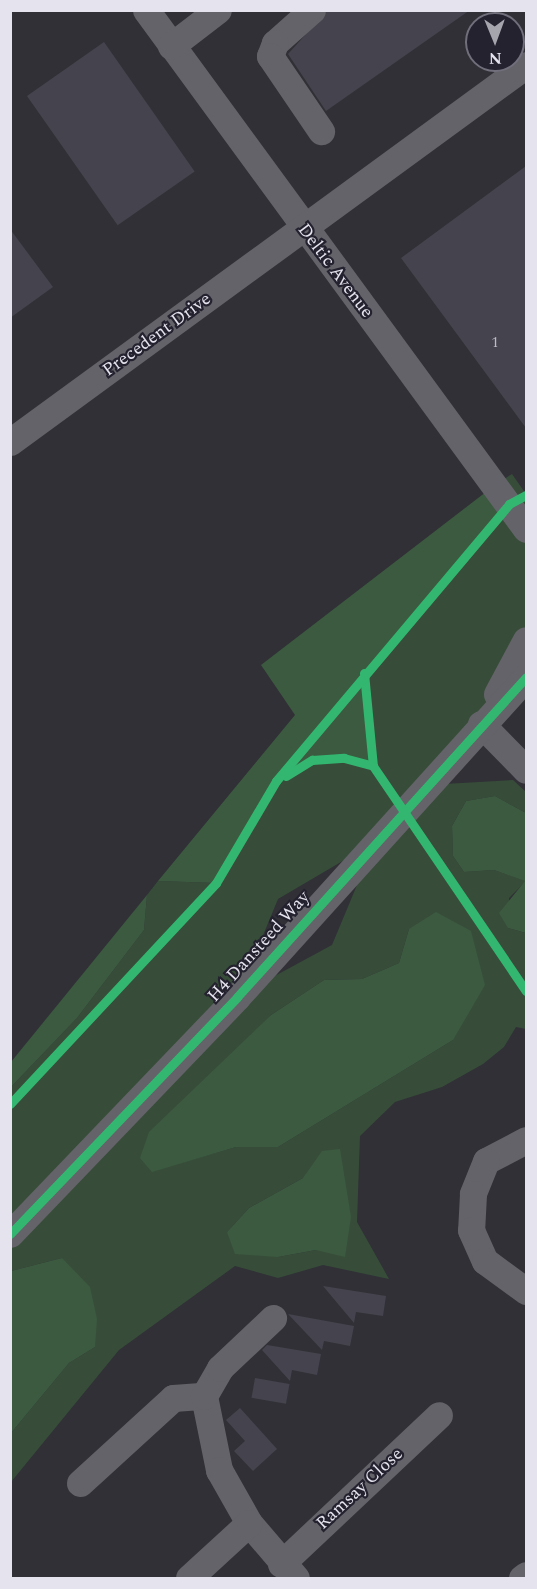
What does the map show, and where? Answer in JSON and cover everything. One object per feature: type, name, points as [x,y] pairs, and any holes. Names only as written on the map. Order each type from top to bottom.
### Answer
[{"type":"street","name":"Deltic Avenue","points":[[146,10],[303,228],[526,529]]},
{"type":"street","points":[[171,46],[218,10]]},
{"type":"street","points":[[312,10],[275,42],[270,56],[321,131]]},
{"type":"street","name":"Precedent Drive","points":[[10,442],[526,65]]},
{"type":"street","points":[[526,640],[481,724],[526,770]]},
{"type":"street","name":"H4 Dansteed Way","points":[[10,1234],[377,842],[481,724],[526,677]]},
{"type":"street","points":[[526,1140],[486,1161],[473,1194],[471,1230],[485,1261],[526,1291]]},
{"type":"street","points":[[80,1483],[173,1398],[204,1396],[220,1368],[273,1318]]},
{"type":"street","name":"Ramsay Close","points":[[204,1396],[219,1470],[249,1523],[289,1571],[439,1414]]},
{"type":"street","points":[[189,1578],[249,1523]]},
{"type":"street","points":[[522,1578],[526,1575]]},
{"type":"green space","points":[[512,474],[526,494],[526,640],[481,724],[427,785],[513,780],[526,792],[526,813],[495,796],[466,801],[452,826],[453,856],[464,872],[494,870],[526,881],[509,898],[508,928],[526,933],[526,1029],[516,1027],[504,1047],[483,1064],[442,1087],[395,1102],[360,1136],[357,1222],[389,1279],[323,1265],[278,1278],[235,1266],[119,1350],[11,1482],[11,1433],[69,1363],[95,1347],[62,1258],[11,1271],[11,1087],[77,1018],[144,930],[147,895],[158,881],[216,883],[276,781],[312,760],[344,758],[373,766],[364,673],[509,504],[495,485]],"holes":[[[375,842],[332,945],[238,996],[278,899]],[[409,929],[453,1040],[278,1147],[236,1147],[152,1171],[220,1068],[271,1015],[324,980],[362,979],[399,963]],[[303,1178],[316,1250],[278,1257],[227,1232],[249,1208]]]},
{"type":"green space","points":[[495,485],[509,504],[364,672],[373,766],[343,758],[312,760],[276,781],[216,883],[158,881],[295,715],[261,665]]},
{"type":"green space","points":[[495,796],[526,813],[526,933],[508,928],[499,913],[525,881],[494,870],[464,872],[453,856],[452,826],[466,801]]},
{"type":"green space","points":[[147,895],[144,930],[77,1018],[11,1087],[11,1062]]},
{"type":"green space","points":[[436,912],[471,931],[485,985],[453,1040],[278,1147],[236,1147],[152,1172],[140,1158],[149,1132],[271,1015],[324,980],[362,979],[399,963],[409,929]]},
{"type":"green space","points":[[340,1149],[351,1217],[345,1257],[316,1250],[278,1257],[235,1254],[227,1232],[249,1208],[303,1178],[322,1151]]},
{"type":"green space","points":[[62,1258],[90,1287],[97,1319],[95,1347],[69,1363],[11,1433],[11,1271]]},
{"type":"building","points":[[328,10],[470,10],[326,111],[288,54]]},
{"type":"building","points":[[104,42],[195,171],[118,225],[27,96]]},
{"type":"building","points":[[526,166],[526,428],[401,258]]},
{"type":"building","points":[[10,229],[53,287],[10,318]]},
{"type":"building","points":[[323,1286],[386,1296],[383,1316],[356,1312],[354,1323]]},
{"type":"building","points":[[288,1314],[354,1326],[350,1346],[324,1341],[322,1350]]},
{"type":"building","points":[[267,1345],[321,1354],[317,1375],[292,1370],[290,1381],[262,1350]]},
{"type":"building","points":[[255,1378],[289,1384],[286,1404],[252,1398]]},
{"type":"building","points":[[240,1408],[277,1449],[253,1471],[234,1451],[245,1441],[226,1420]]},
{"type":"cycle path","points":[[10,1104],[216,883],[276,781],[509,504],[526,495]]},
{"type":"cycle path","points":[[364,673],[373,766],[526,991]]},
{"type":"cycle path","points":[[10,1234],[237,997],[526,677]]},
{"type":"cycle path","points":[[286,776],[312,760],[344,758],[373,766]]}]
